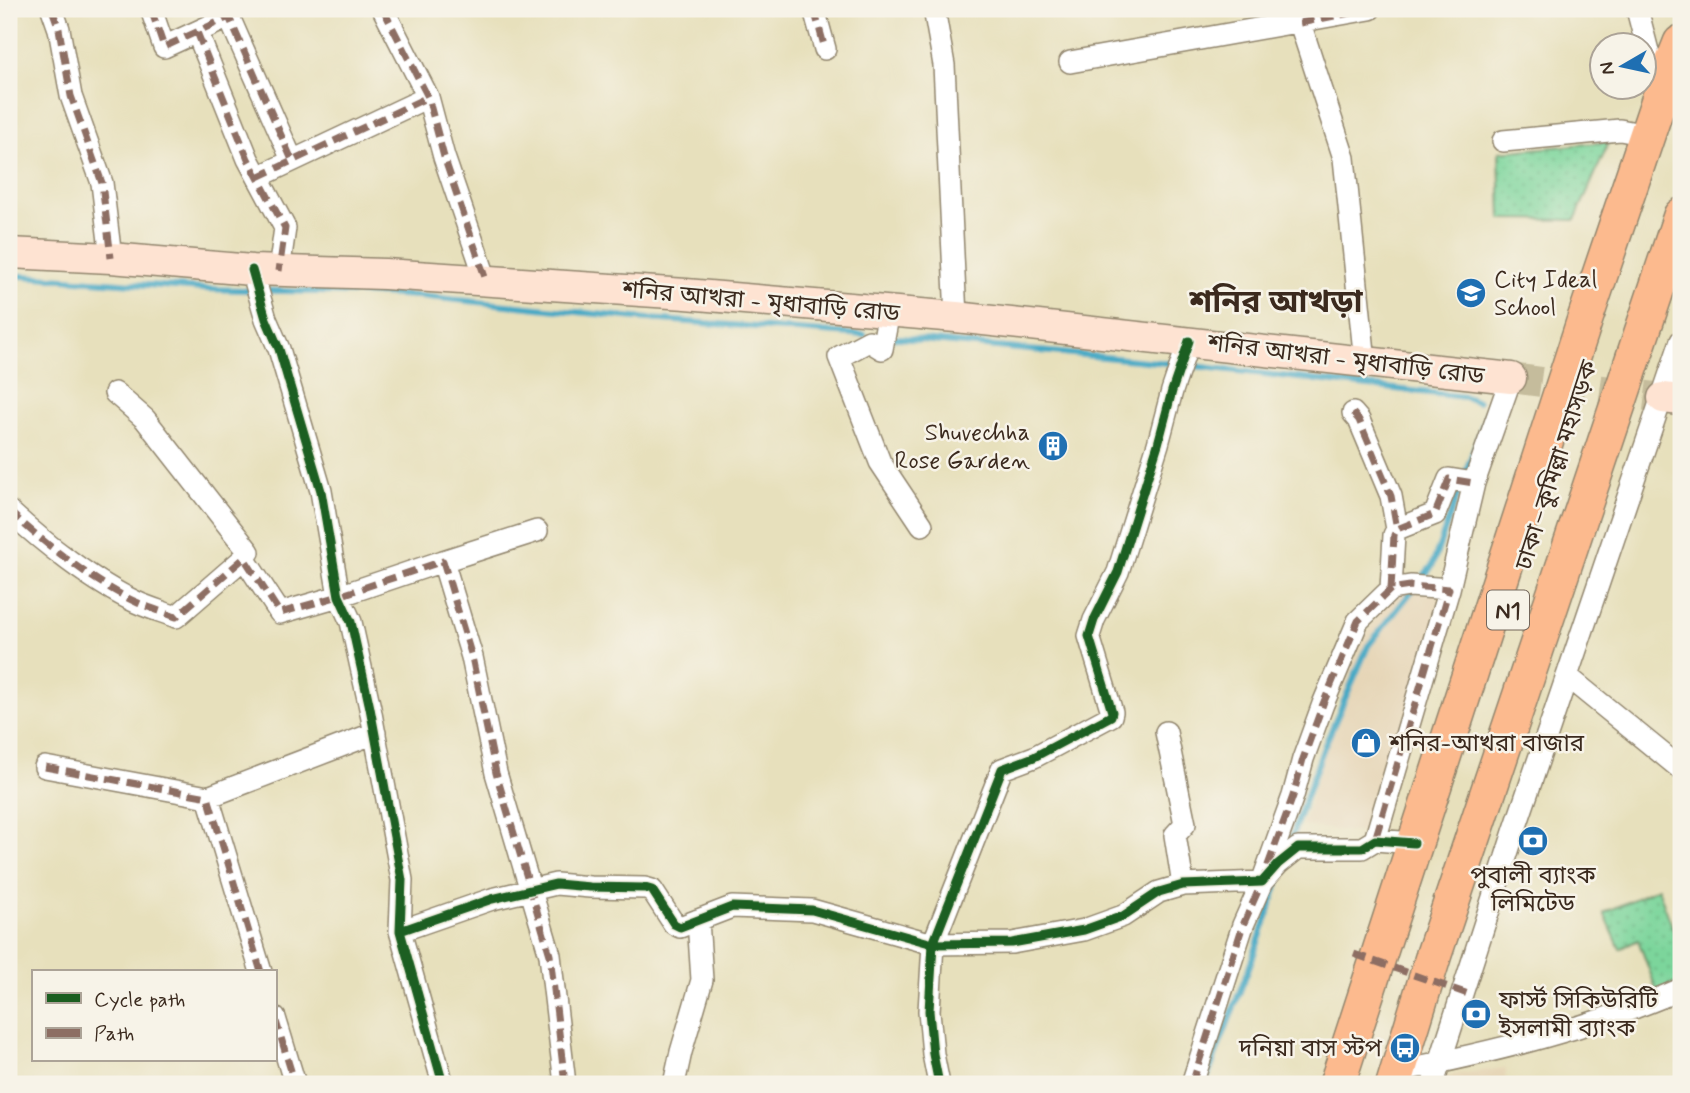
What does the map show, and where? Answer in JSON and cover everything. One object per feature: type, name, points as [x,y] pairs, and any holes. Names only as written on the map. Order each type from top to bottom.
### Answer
[{"type":"highway","points":[[1337,1084],[1647,135],[1672,87],[1681,43]]},
{"type":"highway","name":"ঢাকা–কুমিল্লা মহাসড়ক","points":[[1356,1084],[1672,87]]},
{"type":"highway","name":"ঢাকা–কুমিল্লা মহাসড়ক","points":[[1396,1077],[1434,954],[1681,216]]},
{"type":"main road","name":"শনির আখরা - মৃধাবাড়ি রোড","points":[[9,253],[266,270],[486,280],[890,317],[956,317],[1187,349],[1365,362],[1511,378]]},
{"type":"street","points":[[52,9],[59,29],[71,96],[102,183],[111,258]]},
{"type":"street","points":[[150,9],[164,47],[229,17],[292,160]]},
{"type":"street","points":[[383,9],[428,97],[444,157],[486,280]]},
{"type":"street","points":[[814,9],[825,49]]},
{"type":"street","points":[[934,9],[944,65],[956,317]]},
{"type":"street","points":[[1070,62],[1370,9]]},
{"type":"street","points":[[1637,9],[1650,59],[1672,87]]},
{"type":"street","points":[[1300,23],[1344,158],[1365,362]]},
{"type":"street","points":[[197,32],[248,159],[285,229],[266,270],[266,319],[279,349],[321,491],[339,596],[351,622],[402,880],[400,931],[443,1084]]},
{"type":"street","points":[[258,177],[428,97]]},
{"type":"street","points":[[1503,141],[1620,130],[1647,135]]},
{"type":"street","points":[[890,317],[882,349],[869,341],[839,357],[880,462],[922,525]]},
{"type":"street","points":[[1433,1084],[1514,831],[1568,677],[1672,399],[1681,341]]},
{"type":"street","points":[[939,1084],[929,1011],[933,944],[1002,769],[1034,757],[1111,716],[1089,636],[1118,572],[1187,349]]},
{"type":"street","points":[[1375,840],[1449,589],[1474,483],[1511,378]]},
{"type":"street","points":[[9,511],[35,536],[79,567],[135,601],[176,617],[244,558],[249,552],[145,419],[115,393]]},
{"type":"street","points":[[1353,413],[1359,420],[1391,495],[1396,529],[1391,589]]},
{"type":"street","points":[[1396,529],[1435,514],[1449,479],[1474,483]]},
{"type":"street","points":[[244,558],[280,613],[537,531]]},
{"type":"street","points":[[443,561],[472,657],[496,773],[550,955],[565,1084]]},
{"type":"street","points":[[1192,1084],[1243,925],[1262,882],[1293,796],[1303,759],[1345,647],[1358,621],[1391,589],[1409,586],[1449,589]]},
{"type":"street","points":[[1568,677],[1681,769]]},
{"type":"street","points":[[1166,732],[1185,824],[1175,835],[1183,885]]},
{"type":"street","points":[[45,767],[208,797],[375,733]]},
{"type":"street","points":[[208,797],[260,970]]},
{"type":"street","points":[[400,931],[492,899],[556,884],[652,890],[674,924],[680,927],[732,907],[812,910],[933,944],[1012,943],[1084,930],[1123,916],[1159,892],[1183,885],[1262,882],[1278,863],[1298,848],[1362,848],[1375,840],[1414,843]]},
{"type":"street","points":[[674,1084],[702,980],[698,920]]},
{"type":"street","points":[[1396,1077],[1583,1026],[1681,989]]},
{"type":"street","points":[[276,1021],[295,1084]]},
{"type":"shaded area","name":"শনির-আখরা বাজার","points":[[1400,586],[1451,596],[1375,834],[1302,826],[1353,660],[1383,602]]},
{"type":"shaded area","points":[[1506,1068],[1505,1084],[1432,1084],[1434,1077]]},
{"type":"green space","points":[[1609,142],[1575,220],[1501,219],[1499,152]]},
{"type":"green space","points":[[1658,888],[1681,951],[1681,982],[1658,994],[1638,940],[1620,949],[1604,913]]},
{"type":"waterway","points":[[9,275],[204,289],[419,296],[636,318],[864,335]]},
{"type":"waterway","points":[[889,337],[1168,363],[1465,397],[1478,402]]},
{"type":"waterway","points":[[1418,583],[1432,566],[1489,407]]},
{"type":"waterway","points":[[1288,847],[1324,747],[1368,646],[1412,591]]},
{"type":"waterway","points":[[1205,1084],[1255,952],[1281,871]]},
{"type":"tunnel","points":[[1511,378],[1663,398]]},
{"type":"marked path","points":[[52,9],[59,29],[71,96],[102,183],[111,258]]},
{"type":"marked path","points":[[151,9],[164,47],[229,17],[292,160]]},
{"type":"marked path","points":[[383,9],[428,97],[444,157],[486,280]]},
{"type":"marked path","points":[[814,9],[825,49]]},
{"type":"marked path","points":[[1300,23],[1370,9]]},
{"type":"marked path","points":[[197,32],[248,159],[285,228],[279,271]]},
{"type":"marked path","points":[[258,177],[428,97]]},
{"type":"marked path","points":[[1353,413],[1359,420],[1391,496],[1397,529]]},
{"type":"marked path","points":[[1391,589],[1394,535],[1397,529],[1435,514],[1449,479],[1474,483]]},
{"type":"marked path","points":[[9,511],[53,549],[103,584],[136,602],[176,617],[244,558],[280,613],[443,561],[472,657],[496,773],[550,955],[565,1084]]},
{"type":"marked path","points":[[1192,1084],[1243,925],[1262,882],[1323,704],[1358,621],[1391,589],[1410,586],[1449,589],[1375,840]]},
{"type":"marked path","points":[[45,767],[208,797],[260,970]]},
{"type":"marked path","points":[[1354,954],[1471,995]]},
{"type":"marked path","points":[[276,1021],[295,1084]]},
{"type":"cycle path","points":[[252,270],[266,319],[279,349],[321,491],[339,596],[351,622],[402,880],[400,931],[443,1084]]},
{"type":"cycle path","points":[[939,1084],[929,1011],[933,944],[1002,769],[1034,757],[1111,716],[1089,636],[1118,572],[1189,341]]},
{"type":"cycle path","points":[[400,931],[492,899],[556,884],[652,890],[674,924],[680,927],[732,907],[812,910],[933,944],[1012,943],[1084,930],[1123,916],[1159,892],[1183,885],[1262,882],[1278,864],[1298,848],[1362,848],[1375,840],[1414,843]]},
{"type":"place","name":"City Ideal School","points":[[1471,293]]},
{"type":"place","name":"Shuvechha Rose Garden","points":[[1053,446]]},
{"type":"place","name":"শনির-আখরা বাজার","points":[[1366,743]]},
{"type":"place","name":"পুবালী ব্যাংক লিমিটেড","points":[[1533,841]]},
{"type":"place","name":"ফার্স্ট সিকিউরিটি ইসলামী ব্যাংক","points":[[1476,1014]]},
{"type":"place","name":"দনিয়া বাস স্টপ","points":[[1405,1048]]},
{"type":"district","name":"শনির আখড়া","points":[[1276,301]]}]
